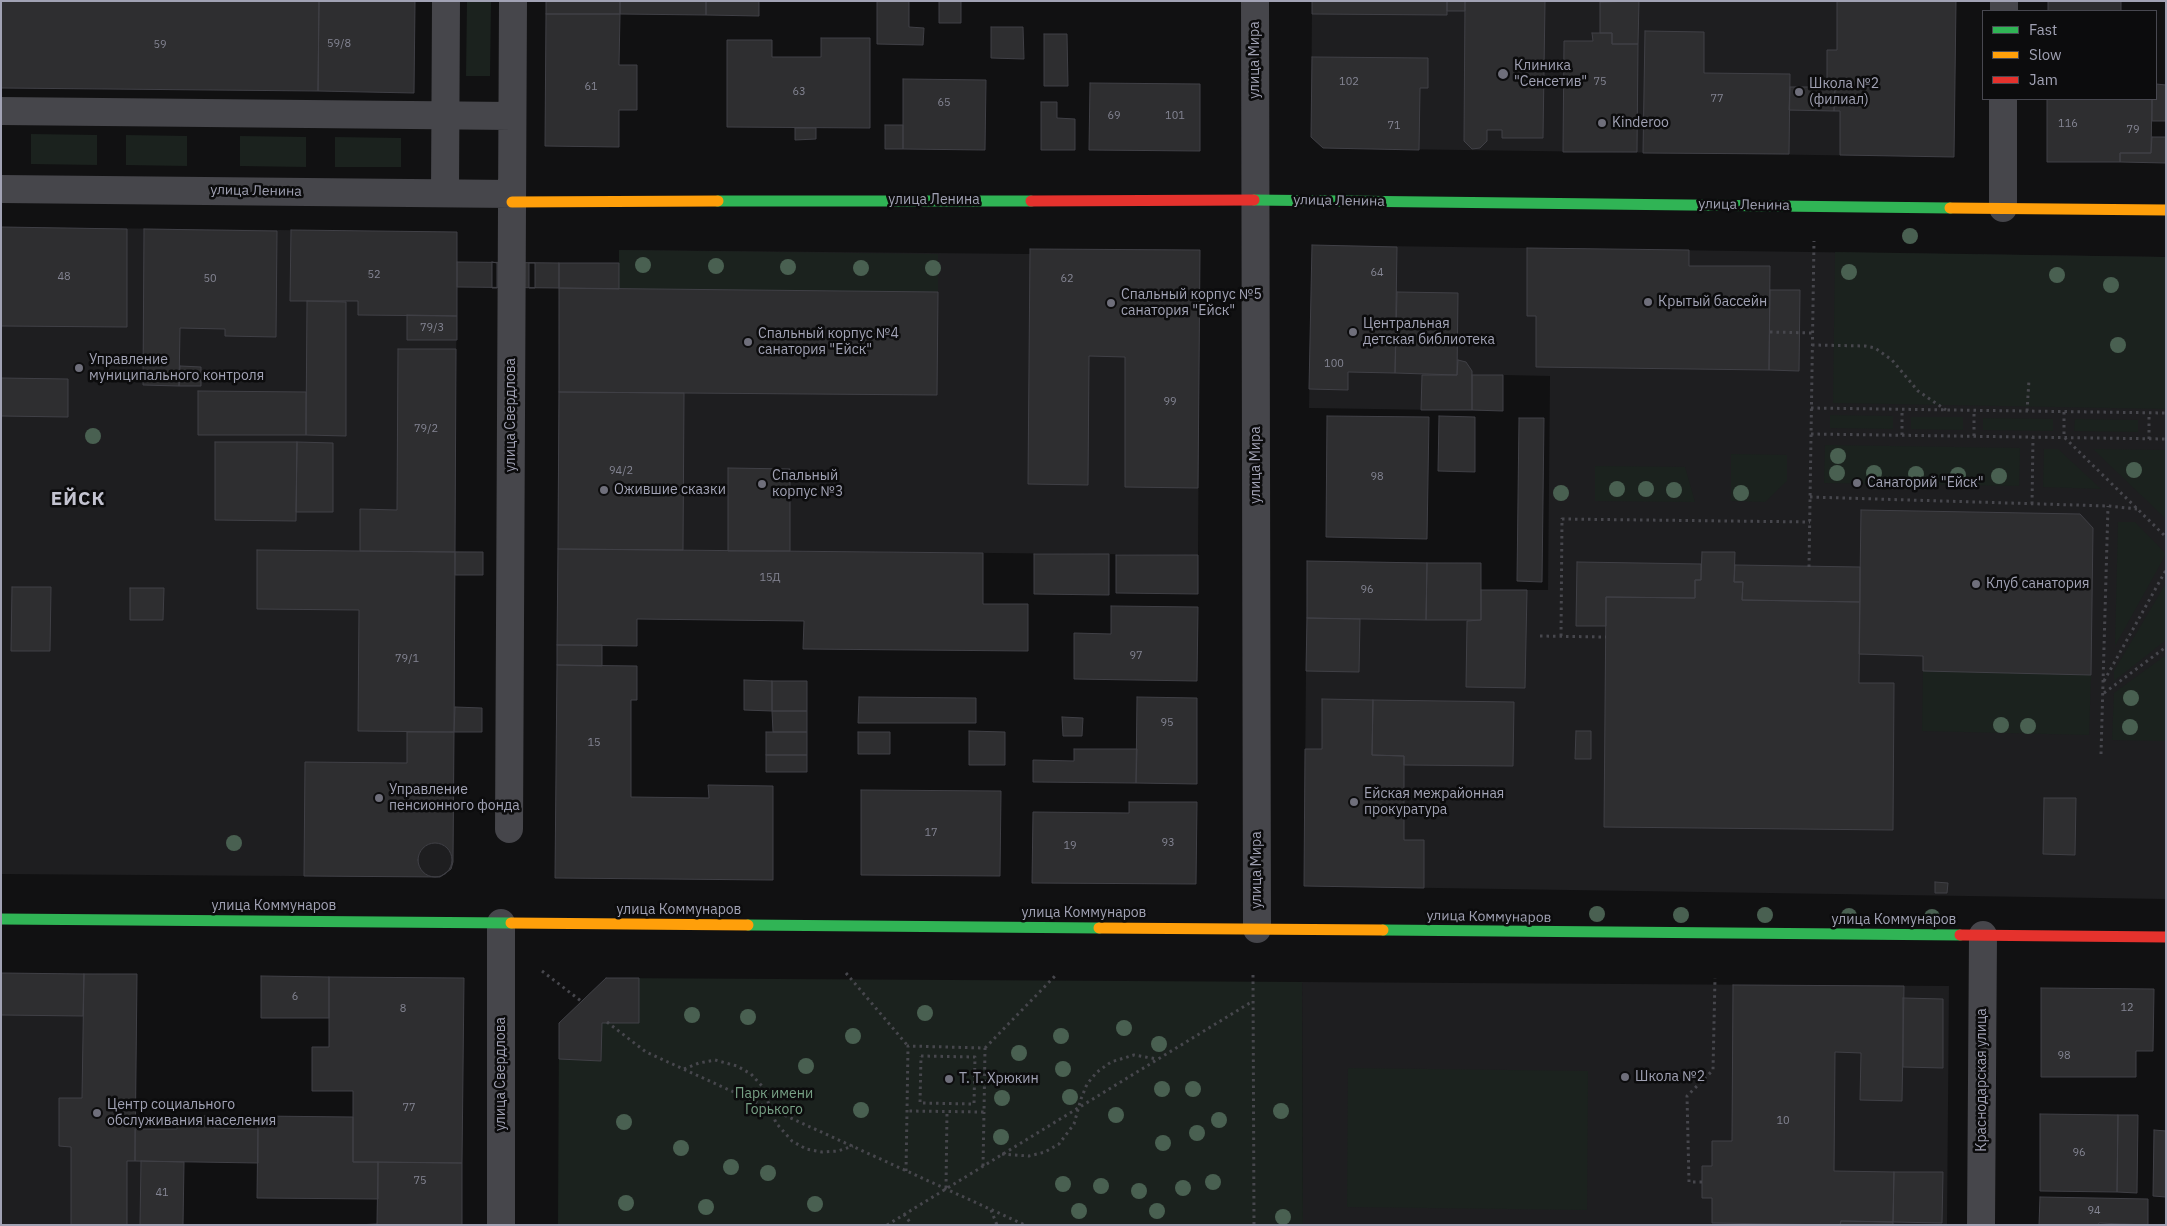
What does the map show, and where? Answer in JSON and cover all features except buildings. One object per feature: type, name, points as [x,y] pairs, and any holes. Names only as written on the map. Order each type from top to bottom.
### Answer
[{"type":"street","points":[[445,193],[446,1]]},
{"type":"street","name":"улица Свердлова","points":[[509,829],[513,1]]},
{"type":"street","name":"улица Мира","points":[[1255,1],[1257,929]]},
{"type":"street","points":[[2003,100],[2003,208]]},
{"type":"street","points":[[1,111],[512,116]]},
{"type":"street","name":"улица Ленина","points":[[1,189],[445,193],[512,198],[1256,200],[2166,210]]},
{"type":"street","name":"улица Коммунаров","points":[[1,919],[2166,937]]},
{"type":"street","name":"улица Свердлова","points":[[501,923],[501,1225]]},
{"type":"street","name":"Краснодарская улица","points":[[1981,1225],[1983,935]]},
{"type":"path","points":[[1809,567],[1814,238]]},
{"type":"path","points":[[1770,332],[1812,333]]},
{"type":"path","points":[[1812,345],[1865,346],[1875,348],[1892,360],[1918,391],[1947,410]]},
{"type":"path","points":[[2027,411],[2029,380]]},
{"type":"path","points":[[1811,408],[2166,413]]},
{"type":"path","points":[[1902,409],[1902,435]]},
{"type":"path","points":[[1974,411],[1974,436]]},
{"type":"path","points":[[2064,412],[2064,438],[2166,536]]},
{"type":"path","points":[[2149,413],[2149,439]]},
{"type":"path","points":[[1811,434],[2166,439]]},
{"type":"path","points":[[2032,504],[2033,437]]},
{"type":"path","points":[[1810,497],[2108,506],[2137,509]]},
{"type":"path","points":[[2101,754],[2108,506]]},
{"type":"path","points":[[1561,636],[1562,519],[1810,522]]},
{"type":"path","points":[[2104,681],[2166,570]]},
{"type":"path","points":[[1540,636],[1606,637]]},
{"type":"path","points":[[2104,694],[2166,647]]},
{"type":"path","points":[[542,971],[581,1001]]},
{"type":"path","points":[[846,973],[908,1046],[906,1171]]},
{"type":"path","points":[[984,1166],[985,1048],[1057,974]]},
{"type":"path","points":[[1253,975],[1254,1225]]},
{"type":"path","points":[[1702,1182],[1689,1182],[1687,1096],[1713,1070],[1715,978]]},
{"type":"path","points":[[888,1224],[1253,1001]]},
{"type":"path","points":[[607,1022],[646,1052],[1025,1225]]},
{"type":"path","points":[[908,1046],[985,1048]]},
{"type":"path","points":[[1002,1154],[1029,1156],[1052,1148],[1070,1131],[1087,1084],[1097,1072],[1110,1062],[1134,1055],[1158,1059]]},
{"type":"path","points":[[921,1056],[975,1057],[974,1104],[920,1102],[921,1056]]},
{"type":"path","points":[[684,1069],[706,1061],[722,1061],[745,1069],[757,1080],[766,1093],[776,1123],[786,1136],[806,1149],[830,1152],[853,1146]]},
{"type":"path","points":[[907,1111],[984,1112]]},
{"type":"path","points":[[946,1189],[947,1112]]},
{"type":"path","points":[[991,1209],[997,1225]]},
{"type":"path","points":[[904,1214],[912,1225]]},
{"type":"shaded area","points":[[1312,1],[1956,1],[1954,157],[1323,148],[1311,137]]},
{"type":"shaded area","points":[[1,227],[457,232],[455,551],[483,552],[483,575],[455,575],[455,707],[482,708],[482,732],[454,732],[453,862],[451,869],[445,875],[434,877],[1,874]]},
{"type":"shaded area","name":"Санаторий \"Ейск\"","points":[[1312,245],[2166,257],[2166,899],[1304,886],[1307,561],[1481,563],[1481,590],[1548,590],[1550,376],[1503,375],[1503,411],[1309,408]]},
{"type":"shaded area","points":[[1030,249],[1200,250],[1198,555],[684,550],[683,619],[637,619],[637,646],[557,645],[559,263],[619,263],[619,250],[1030,254]]},
{"type":"shaded area","points":[[1,973],[137,974],[135,1161],[141,1161],[140,1225],[1,1225]]},
{"type":"shaded area","name":"Школа №2","points":[[1302,982],[1949,986],[1947,1225],[1303,1225]]},
{"type":"green space","points":[[467,1],[491,2],[490,76],[466,76]]},
{"type":"green space","points":[[31,134],[97,135],[97,165],[31,164]]},
{"type":"green space","points":[[126,135],[187,136],[187,166],[126,165]]},
{"type":"green space","points":[[240,136],[306,137],[306,167],[240,166]]},
{"type":"green space","points":[[335,137],[401,138],[401,167],[335,167]]},
{"type":"green space","points":[[619,250],[938,254],[938,292],[619,289]]},
{"type":"green space","points":[[1835,252],[2166,257],[2166,409],[1833,403]]},
{"type":"green space","points":[[1830,415],[1893,416],[1893,429],[1830,428]]},
{"type":"green space","points":[[1911,417],[1963,417],[1963,430],[1911,429]]},
{"type":"green space","points":[[1983,418],[2053,419],[2053,431],[1983,430]]},
{"type":"green space","points":[[2075,419],[2138,420],[2138,432],[2074,431]]},
{"type":"green space","points":[[1825,445],[2020,448],[2019,486],[1824,483]]},
{"type":"green space","points":[[2044,449],[2058,449],[2101,489],[2043,487]]},
{"type":"green space","points":[[2093,449],[2166,450],[2166,519]]},
{"type":"green space","points":[[1731,454],[1787,455],[1787,481],[1765,502],[1731,501]]},
{"type":"green space","points":[[1595,466],[1685,467],[1695,502],[1595,501]]},
{"type":"green space","points":[[2118,522],[2135,522],[2166,554],[2115,646]]},
{"type":"green space","points":[[2166,583],[2166,640],[2114,681],[2114,671]]},
{"type":"green space","points":[[2166,655],[2166,741],[2112,740],[2114,693]]},
{"type":"green space","points":[[1923,671],[2091,675],[2089,735],[1922,731]]},
{"type":"green space","name":"Парк имени Горького","points":[[606,978],[1302,982],[1303,1225],[558,1225],[559,1023]]},
{"type":"green space","points":[[1348,1068],[1588,1071],[1587,1210],[1347,1207]]},
{"type":"traffic: fast","points":[[1254,200],[1950,208]]},
{"type":"traffic: fast","points":[[718,201],[1031,201]]},
{"type":"traffic: fast","points":[[1,919],[511,923]]},
{"type":"traffic: fast","points":[[748,925],[1099,928]]},
{"type":"traffic: fast","points":[[1383,930],[1960,935]]},
{"type":"traffic: slow","points":[[512,202],[718,201]]},
{"type":"traffic: slow","points":[[1950,208],[2166,210]]},
{"type":"traffic: slow","points":[[511,923],[748,925]]},
{"type":"traffic: slow","points":[[1099,928],[1383,930]]},
{"type":"traffic: jam","points":[[1031,201],[1254,200]]},
{"type":"traffic: jam","points":[[1960,935],[2166,937]]},
{"type":"place","name":"Клиника \"Сенсетив\"","points":[[1503,74]]},
{"type":"place","name":"Школа №2 (филиал)","points":[[1799,92]]},
{"type":"place","name":"Kinderoo","points":[[1602,123]]},
{"type":"place","name":"Крытый бассейн","points":[[1648,302]]},
{"type":"place","name":"Спальный корпус №5 санатория \"Ейск\"","points":[[1111,303]]},
{"type":"place","name":"Центральная детская библиотека","points":[[1353,332]]},
{"type":"place","name":"Спальный корпус №4 санатория \"Ейск\"","points":[[748,342]]},
{"type":"place","name":"Управление муниципального контроля","points":[[79,368]]},
{"type":"place","name":"Санаторий \"Ейск\"","points":[[1857,483]]},
{"type":"place","name":"Спальный корпус №3","points":[[762,484]]},
{"type":"place","name":"Ожившие сказки","points":[[604,490]]},
{"type":"place","name":"Клуб санатория","points":[[1976,584]]},
{"type":"place","name":"Управление пенсионного фонда","points":[[379,798]]},
{"type":"place","name":"Ейская межрайонная прокуратура","points":[[1354,802]]},
{"type":"place","name":"Школа №2","points":[[1625,1077]]},
{"type":"place","name":"Т. Т. Хрюкин","points":[[949,1079]]},
{"type":"place","name":"Центр социального обслуживания населения","points":[[97,1113]]},
{"type":"district","name":"ЕЙСК","points":[[78,500]]}]
